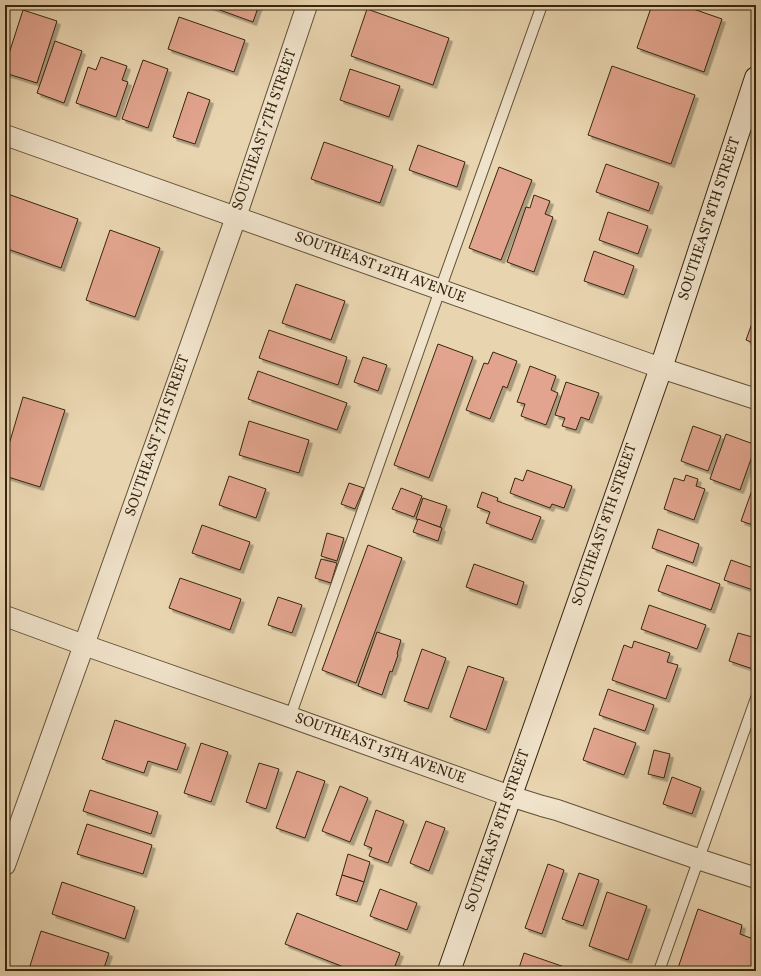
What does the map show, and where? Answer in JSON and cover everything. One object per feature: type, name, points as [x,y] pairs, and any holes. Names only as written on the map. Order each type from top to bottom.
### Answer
[{"type":"street","name":"SOUTHEAST 7TH STREET","points":[[5,865],[236,217],[307,5]]},
{"type":"street","name":"SOUTHEAST 8TH STREET","points":[[449,971],[661,368],[756,78]]},
{"type":"street","name":"SOUTHEAST 12TH AVENUE","points":[[5,135],[661,368],[756,400]]},
{"type":"street","name":"SOUTHEAST 13TH AVENUE","points":[[5,616],[510,796],[557,810],[756,878]]},
{"type":"lane","points":[[290,717],[542,5]]},
{"type":"lane","points":[[659,971],[756,698]]},
{"type":"building","points":[[206,5],[259,5],[253,22]]},
{"type":"building","points":[[652,5],[682,5],[722,19],[704,72],[637,48]]},
{"type":"building","points":[[367,9],[449,38],[433,85],[351,56]]},
{"type":"building","points":[[23,10],[57,21],[37,83],[5,73],[5,66]]},
{"type":"building","points":[[179,17],[245,40],[234,72],[168,49]]},
{"type":"building","points":[[55,41],[82,51],[64,103],[37,93]]},
{"type":"building","points":[[101,57],[127,66],[122,80],[128,82],[116,117],[76,103],[88,67],[96,70]]},
{"type":"building","points":[[143,60],[168,69],[148,128],[122,119]]},
{"type":"building","points":[[612,66],[695,95],[671,164],[588,135]]},
{"type":"building","points":[[350,69],[400,86],[389,117],[340,100]]},
{"type":"building","points":[[188,92],[210,100],[195,144],[173,137]]},
{"type":"building","points":[[324,142],[393,166],[380,203],[311,179]]},
{"type":"building","points":[[418,145],[465,162],[457,187],[409,170]]},
{"type":"building","points":[[606,164],[659,183],[649,211],[596,192]]},
{"type":"building","points":[[499,167],[532,180],[501,260],[469,248]]},
{"type":"building","points":[[5,193],[78,219],[61,268],[5,248]]},
{"type":"building","points":[[534,195],[550,201],[545,214],[553,217],[534,272],[507,262],[526,207],[530,208]]},
{"type":"building","points":[[608,212],[648,226],[638,254],[599,240]]},
{"type":"building","points":[[110,230],[160,248],[135,317],[86,300]]},
{"type":"building","points":[[594,251],[634,266],[624,295],[584,281]]},
{"type":"building","points":[[296,284],[345,301],[331,340],[282,323]]},
{"type":"building","points":[[756,312],[756,344],[746,340]]},
{"type":"building","points":[[269,330],[347,357],[338,385],[259,358]]},
{"type":"building","points":[[438,344],[473,357],[429,478],[394,465]]},
{"type":"building","points":[[493,352],[517,361],[507,388],[503,386],[490,419],[466,410],[484,363],[488,364]]},
{"type":"building","points":[[363,357],[387,365],[378,391],[354,382]]},
{"type":"building","points":[[530,366],[556,376],[551,390],[558,393],[546,425],[521,416],[525,404],[517,402]]},
{"type":"building","points":[[258,371],[347,403],[337,430],[248,399]]},
{"type":"building","points":[[566,382],[599,393],[589,420],[581,417],[576,430],[562,426],[565,418],[555,415]]},
{"type":"building","points":[[23,397],[65,410],[40,487],[5,476],[5,458]]},
{"type":"building","points":[[249,421],[309,440],[299,473],[239,455]]},
{"type":"building","points":[[693,426],[721,436],[708,471],[681,461]]},
{"type":"building","points":[[726,434],[756,445],[740,490],[710,479]]},
{"type":"building","points":[[527,470],[572,486],[564,508],[552,504],[550,508],[510,493],[515,478],[523,481]]},
{"type":"building","points":[[686,475],[698,479],[696,486],[705,489],[694,520],[664,509],[674,478],[684,481]]},
{"type":"building","points":[[229,476],[266,489],[256,518],[219,505]]},
{"type":"building","points":[[756,479],[756,526],[741,521]]},
{"type":"building","points":[[349,483],[364,488],[355,509],[341,504]]},
{"type":"building","points":[[401,488],[422,496],[414,517],[392,509]]},
{"type":"building","points":[[482,492],[498,498],[497,501],[541,517],[532,540],[486,523],[490,512],[477,507]]},
{"type":"building","points":[[423,498],[447,506],[440,527],[416,519]]},
{"type":"building","points":[[418,519],[442,528],[438,541],[413,532]]},
{"type":"building","points":[[202,525],[250,542],[240,570],[192,553]]},
{"type":"building","points":[[658,529],[699,544],[693,563],[652,548]]},
{"type":"building","points":[[327,533],[344,538],[337,561],[321,556]]},
{"type":"building","points":[[368,545],[402,558],[356,683],[322,670]]},
{"type":"building","points":[[321,559],[337,563],[331,583],[315,578]]},
{"type":"building","points":[[731,560],[756,569],[756,591],[724,580]]},
{"type":"building","points":[[474,564],[524,582],[517,605],[466,587]]},
{"type":"building","points":[[667,565],[720,584],[711,610],[658,591]]},
{"type":"building","points":[[180,578],[241,599],[230,630],[169,608]]},
{"type":"building","points":[[278,597],[302,605],[292,633],[268,625]]},
{"type":"building","points":[[649,605],[706,625],[697,649],[641,629]]},
{"type":"building","points":[[377,632],[401,640],[398,655],[392,672],[390,671],[382,695],[358,686]]},
{"type":"building","points":[[738,633],[756,638],[756,658],[753,669],[729,661]]},
{"type":"building","points":[[634,641],[670,653],[667,662],[678,665],[666,699],[612,680],[624,645],[632,648]]},
{"type":"building","points":[[422,649],[446,658],[428,709],[404,701]]},
{"type":"building","points":[[468,666],[504,678],[486,730],[450,717]]},
{"type":"building","points":[[608,689],[654,705],[645,731],[599,715]]},
{"type":"building","points":[[115,720],[186,744],[177,770],[148,761],[144,773],[102,759]]},
{"type":"building","points":[[594,728],[636,743],[624,775],[583,760]]},
{"type":"building","points":[[201,743],[228,752],[211,802],[184,793]]},
{"type":"building","points":[[756,749],[756,760],[752,759]]},
{"type":"building","points":[[654,750],[670,754],[664,778],[648,774]]},
{"type":"building","points":[[259,763],[279,769],[266,809],[246,802]]},
{"type":"building","points":[[297,771],[325,781],[305,838],[276,828]]},
{"type":"building","points":[[672,777],[701,788],[692,814],[663,804]]},
{"type":"building","points":[[340,786],[368,798],[350,842],[322,831]]},
{"type":"building","points":[[90,790],[158,812],[151,834],[83,811]]},
{"type":"building","points":[[376,810],[404,821],[388,863],[369,856],[372,848],[364,845]]},
{"type":"building","points":[[426,821],[445,828],[429,871],[410,863]]},
{"type":"building","points":[[87,824],[152,845],[143,874],[77,854]]},
{"type":"building","points":[[348,854],[370,862],[364,882],[342,875]]},
{"type":"building","points":[[548,864],[564,870],[542,934],[525,928]]},
{"type":"building","points":[[579,873],[599,880],[583,926],[562,919]]},
{"type":"building","points":[[342,875],[364,882],[357,902],[336,895]]},
{"type":"building","points":[[62,882],[135,907],[125,939],[52,914]]},
{"type":"building","points":[[380,889],[417,903],[407,930],[370,916]]},
{"type":"building","points":[[607,892],[647,906],[628,960],[589,946]]},
{"type":"building","points":[[698,909],[742,925],[740,934],[756,940],[756,971],[677,971]]},
{"type":"building","points":[[297,913],[400,953],[393,971],[354,971],[285,944]]},
{"type":"building","points":[[41,931],[109,953],[103,971],[47,971],[30,966]]},
{"type":"building","points":[[524,953],[576,971],[518,971]]},
{"type":"building","points":[[280,967],[291,971],[279,971]]}]
